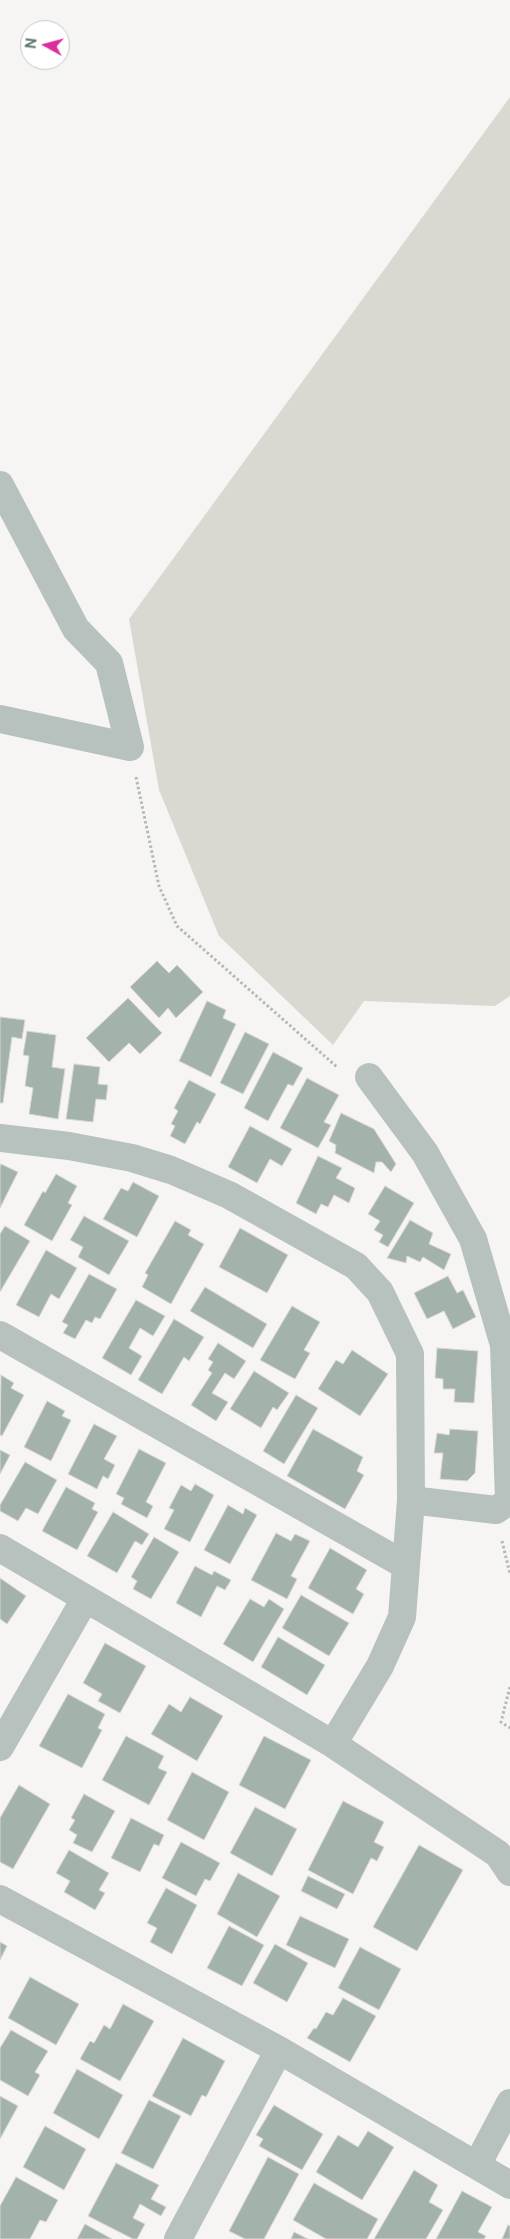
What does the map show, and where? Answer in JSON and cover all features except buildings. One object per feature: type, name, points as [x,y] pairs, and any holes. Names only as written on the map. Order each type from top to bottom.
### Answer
[{"type":"street","points":[[0,485],[76,628],[109,662],[130,747],[0,719]]},
{"type":"street","points":[[368,1077],[425,1153],[473,1239],[504,1346],[509,1501],[496,1510],[411,1500]]},
{"type":"street","points":[[0,1138],[69,1146],[132,1158],[171,1170],[229,1195],[356,1266],[380,1292],[410,1354],[411,1500],[402,1617],[380,1666],[333,1744]]},
{"type":"street","points":[[0,1335],[405,1565]]},
{"type":"street","points":[[0,1548],[333,1744],[498,1854],[510,1872]]},
{"type":"street","points":[[0,1748],[85,1599]]},
{"type":"street","points":[[0,1899],[279,2050],[510,2185]]},
{"type":"street","points":[[178,2239],[279,2050]]},
{"type":"street","points":[[477,2165],[510,2103]]},
{"type":"path","points":[[130,747],[159,886],[177,926],[343,1072],[368,1077]]},
{"type":"path","points":[[510,1687],[501,1722],[510,1728]]},
{"type":"shaded area","points":[[510,97],[510,996],[495,1006],[364,1001],[333,1045],[219,936],[159,790],[129,619]]}]
